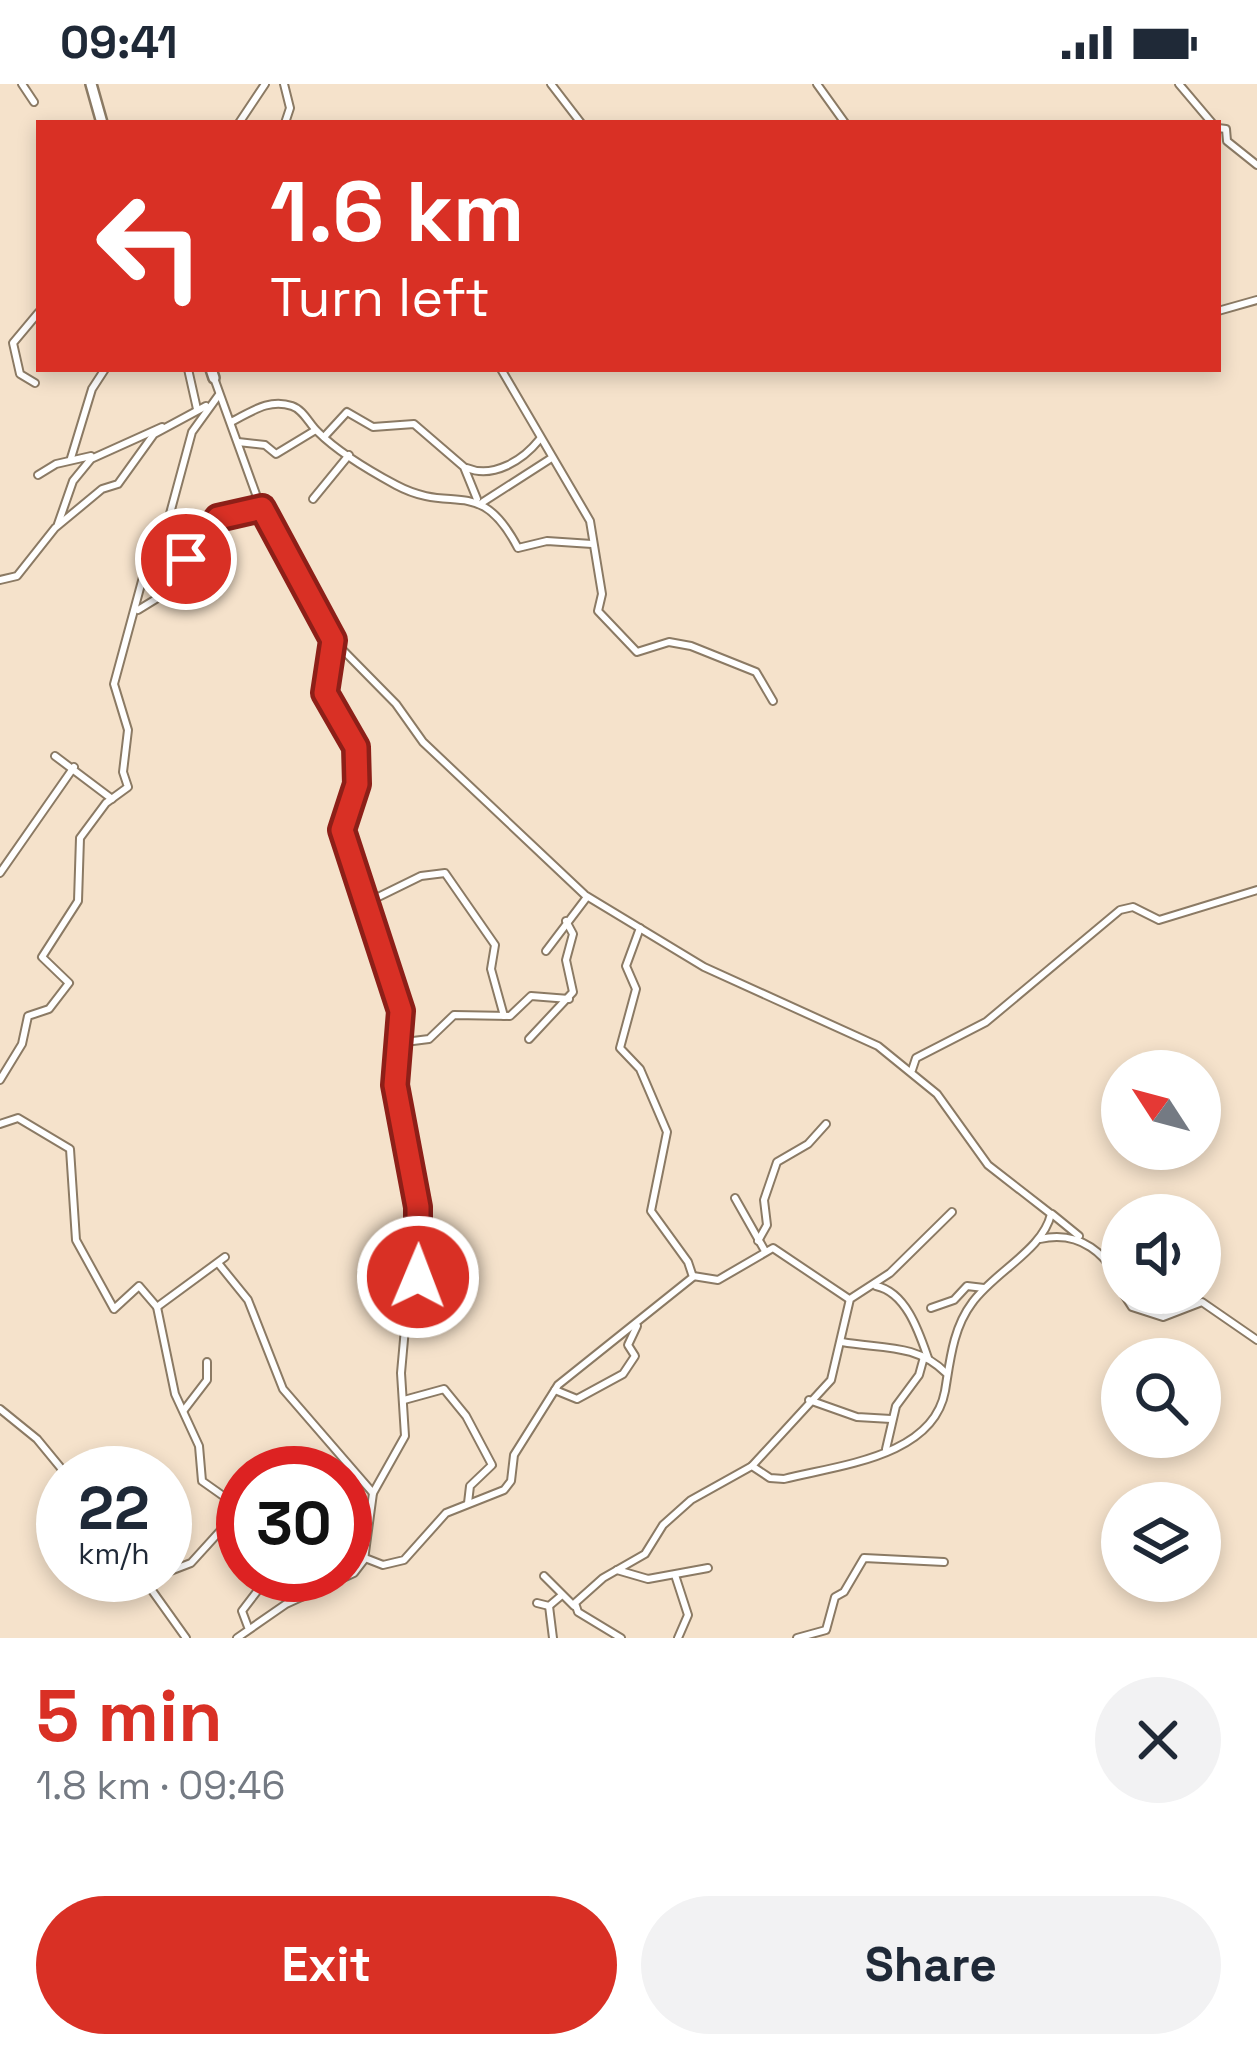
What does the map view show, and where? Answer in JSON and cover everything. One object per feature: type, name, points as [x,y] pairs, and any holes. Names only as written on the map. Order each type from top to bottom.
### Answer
[{"type":"street","points":[[22,84],[34,102]]},
{"type":"street","points":[[92,84],[101,120]]},
{"type":"street","points":[[241,120],[265,84]]},
{"type":"street","points":[[284,84],[290,108],[286,120]]},
{"type":"street","points":[[551,84],[579,120]]},
{"type":"street","points":[[817,84],[843,120]]},
{"type":"street","points":[[1179,84],[1210,120]]},
{"type":"street","points":[[1221,128],[1226,129],[1227,141],[1257,165]]},
{"type":"street","points":[[1221,310],[1257,300]]},
{"type":"street","points":[[35,383],[19,372],[13,347],[15,335],[36,315]]},
{"type":"street","points":[[71,458],[94,384],[103,372]]},
{"type":"street","points":[[189,372],[197,409]]},
{"type":"street","points":[[503,372],[590,521],[602,594],[596,609],[634,651],[669,642],[691,646],[756,671],[773,701]]},
{"type":"street","points":[[212,374],[262,508],[333,640],[426,745],[587,897],[668,948],[756,993],[865,1038],[913,1072],[938,1094],[988,1165],[1101,1256]]},
{"type":"street","points":[[0,1081],[18,1054],[28,1016],[49,1009],[69,983],[42,957],[78,901],[80,838],[128,787],[123,772],[128,730],[114,684],[146,566],[165,532],[192,432],[218,396]]},
{"type":"street","points":[[231,422],[274,403],[299,409],[315,430],[349,455],[431,500],[479,502],[526,479],[550,459]]},
{"type":"street","points":[[0,580],[17,576],[58,526],[102,490],[118,484],[165,427],[208,406]]},
{"type":"street","points":[[324,437],[347,412],[373,427],[411,423],[476,472],[503,467],[528,454],[539,439]]},
{"type":"street","points":[[38,476],[71,458],[129,446],[149,429],[165,427]]},
{"type":"street","points":[[238,442],[265,445],[276,454],[315,430]]},
{"type":"street","points":[[313,499],[349,455]]},
{"type":"street","points":[[58,526],[73,481],[94,456]]},
{"type":"street","points":[[464,467],[468,486],[479,502],[499,515],[518,548],[547,541],[592,544]]},
{"type":"street","points":[[136,613],[169,591],[215,519],[262,508]]},
{"type":"street","points":[[333,640],[325,693],[357,753],[357,784],[342,830],[401,1011],[395,1085],[418,1207],[417,1286],[401,1365],[404,1440],[372,1501]]},
{"type":"street","points":[[55,756],[112,799]]},
{"type":"street","points":[[0,873],[74,767]]},
{"type":"street","points":[[368,902],[421,876],[445,873],[495,947],[491,969],[504,1016]]},
{"type":"street","points":[[913,1072],[916,1058],[986,1022],[1116,912],[1133,907],[1159,920],[1257,890]]},
{"type":"street","points":[[546,951],[587,897]]},
{"type":"street","points":[[529,1039],[569,999],[574,986],[567,955],[574,934],[566,921]]},
{"type":"street","points":[[640,927],[626,966],[636,989],[620,1050],[639,1066],[668,1137],[651,1211],[693,1276],[718,1280],[778,1249],[850,1299]]},
{"type":"street","points":[[397,1043],[429,1039],[454,1015],[516,1014],[532,996],[569,999]]},
{"type":"street","points":[[0,1124],[20,1119],[68,1147],[74,1235],[116,1310],[139,1286],[157,1307],[163,1352],[200,1449],[202,1481],[216,1491]]},
{"type":"street","points":[[758,1241],[767,1225],[764,1200],[779,1160],[808,1144],[826,1124]]},
{"type":"street","points":[[735,1198],[765,1252]]},
{"type":"street","points":[[574,1606],[617,1570],[645,1554],[663,1525],[691,1500],[752,1466],[786,1434],[809,1400],[830,1382],[850,1299],[872,1285],[952,1212]]},
{"type":"street","points":[[752,1466],[778,1480],[886,1449],[929,1430],[943,1405],[961,1323],[984,1288],[1040,1239],[1052,1214]]},
{"type":"street","points":[[1040,1239],[1081,1239]]},
{"type":"street","points":[[157,1307],[222,1260],[245,1296],[283,1389],[373,1493]]},
{"type":"street","points":[[372,1561],[382,1565],[404,1560],[437,1521],[510,1484],[514,1455],[555,1390],[693,1276]]},
{"type":"street","points":[[872,1285],[893,1293],[920,1338],[926,1358],[891,1420],[886,1449]]},
{"type":"street","points":[[932,1307],[953,1300],[965,1287],[984,1288]]},
{"type":"street","points":[[1219,1314],[1257,1340]]},
{"type":"street","points":[[555,1390],[578,1399],[623,1374],[635,1356],[628,1345],[637,1322]]},
{"type":"street","points":[[910,1351],[920,1338]]},
{"type":"street","points":[[842,1342],[910,1351],[948,1376]]},
{"type":"street","points":[[184,1410],[208,1378],[207,1362]]},
{"type":"street","points":[[404,1400],[444,1390],[467,1418],[492,1465],[470,1486],[468,1503]]},
{"type":"street","points":[[809,1400],[850,1415],[891,1420]]},
{"type":"street","points":[[0,1409],[43,1446]]},
{"type":"street","points":[[192,1561],[216,1536]]},
{"type":"street","points":[[797,1638],[826,1630],[835,1597],[844,1592],[861,1559],[944,1562]]},
{"type":"street","points":[[617,1570],[636,1578],[708,1568]]},
{"type":"street","points":[[674,1574],[688,1615],[679,1638]]},
{"type":"street","points":[[544,1576],[574,1606],[621,1638]]},
{"type":"street","points":[[549,1606],[562,1595]]},
{"type":"street","points":[[163,1602],[186,1638]]},
{"type":"street","points":[[249,1602],[242,1611],[249,1629]]},
{"type":"street","points":[[240,1637],[290,1602]]},
{"type":"street","points":[[537,1603],[549,1606]]},
{"type":"street","points":[[549,1606],[554,1638]]},
{"type":"route","points":[[186,559],[218,518],[236,510],[262,508],[333,640],[325,693],[357,753],[357,784],[342,830],[401,1011],[395,1085],[418,1207],[418,1277]]}]
